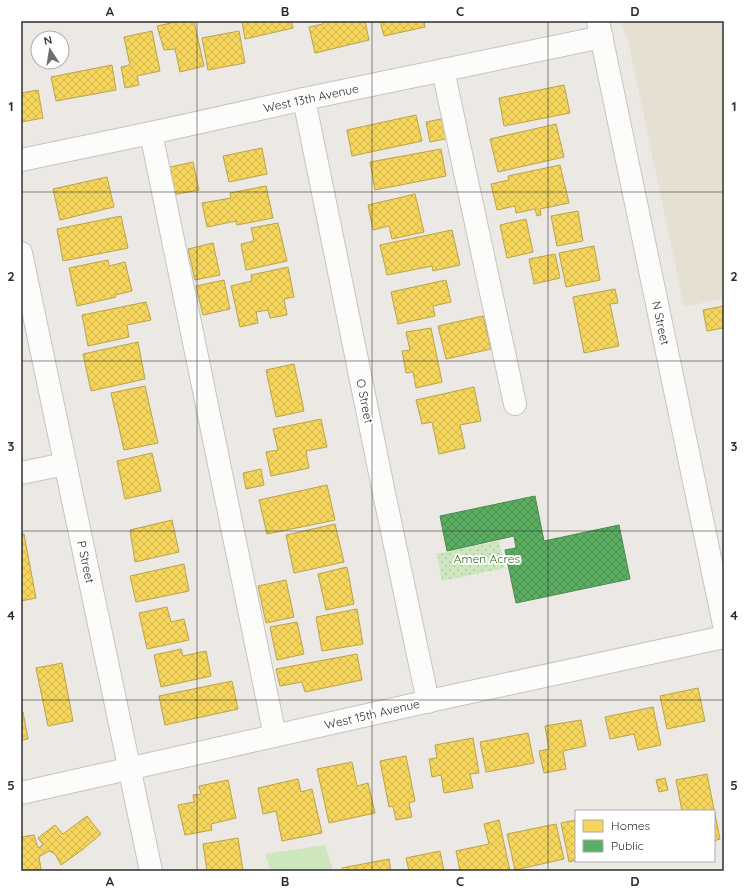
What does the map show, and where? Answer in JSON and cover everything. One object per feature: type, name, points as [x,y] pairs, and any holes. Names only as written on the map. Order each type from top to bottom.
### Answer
[{"type":"street","name":"West 13th Avenue","points":[[21,160],[443,70],[600,29]]},
{"type":"street","name":"N Street","points":[[600,29],[724,625]]},
{"type":"street","points":[[443,70],[515,404]]},
{"type":"street","name":"O Street","points":[[304,99],[428,702]]},
{"type":"street","points":[[151,133],[275,736]]},
{"type":"street","name":"P Street","points":[[21,253],[28,320],[65,464],[151,871]]},
{"type":"street","points":[[21,473],[65,464]]},
{"type":"street","name":"West 15th Avenue","points":[[21,793],[724,637]]},
{"type":"shaded area","points":[[620,21],[724,21],[724,298],[684,307],[628,40]]},
{"type":"green space","name":"Amen Acres","points":[[499,541],[505,568],[442,581],[437,554]]},
{"type":"green space","points":[[325,845],[333,871],[271,871],[265,854]]},
{"type":"building: Homes","points":[[180,21],[194,21],[204,66],[180,72],[175,49],[164,50],[157,26]]},
{"type":"building: Homes","points":[[242,21],[291,21],[293,28],[245,39]]},
{"type":"building: Homes","points":[[323,21],[365,21],[369,40],[315,53],[309,27],[323,24]]},
{"type":"building: Homes","points":[[380,21],[424,21],[425,27],[384,36]]},
{"type":"building: Homes","points":[[152,31],[160,71],[137,76],[139,85],[125,88],[121,67],[130,65],[124,37]]},
{"type":"building: Homes","points":[[239,31],[245,63],[208,70],[202,38]]},
{"type":"building: Homes","points":[[112,65],[116,90],[56,101],[51,77]]},
{"type":"building: Homes","points":[[564,85],[570,113],[504,126],[499,98]]},
{"type":"building: Homes","points":[[38,90],[43,118],[21,122],[21,93]]},
{"type":"building: Homes","points":[[416,115],[422,141],[352,156],[347,130]]},
{"type":"building: Homes","points":[[446,118],[450,138],[430,142],[426,122]]},
{"type":"building: Homes","points":[[556,124],[564,157],[498,172],[490,139]]},
{"type":"building: Homes","points":[[262,148],[267,174],[229,182],[223,156]]},
{"type":"building: Homes","points":[[441,149],[446,176],[375,190],[370,162]]},
{"type":"building: Homes","points":[[193,162],[199,190],[172,195],[166,168]]},
{"type":"building: Homes","points":[[560,165],[569,203],[540,209],[541,215],[537,216],[535,209],[516,213],[515,206],[497,210],[491,184],[509,180],[508,176]]},
{"type":"building: Homes","points":[[107,177],[114,207],[60,220],[53,189]]},
{"type":"building: Homes","points":[[266,186],[273,218],[237,225],[236,221],[207,227],[202,203],[231,198],[230,193]]},
{"type":"building: Homes","points":[[415,194],[424,232],[392,239],[389,226],[373,230],[368,205]]},
{"type":"building: Homes","points":[[578,211],[583,241],[557,246],[551,216]]},
{"type":"building: Homes","points":[[121,216],[128,248],[63,261],[57,229]]},
{"type":"building: Homes","points":[[526,219],[533,252],[507,258],[500,225]]},
{"type":"building: Homes","points":[[278,223],[287,261],[246,270],[241,244],[254,241],[251,228]]},
{"type":"building: Homes","points":[[452,230],[460,265],[433,271],[432,266],[387,275],[380,245]]},
{"type":"building: Homes","points":[[213,243],[220,275],[195,280],[188,249]]},
{"type":"building: Homes","points":[[594,246],[600,280],[566,287],[559,253]]},
{"type":"building: Homes","points":[[555,254],[560,278],[534,284],[529,259]]},
{"type":"building: Homes","points":[[108,260],[109,266],[125,262],[132,291],[115,295],[116,297],[77,306],[69,268]]},
{"type":"building: Homes","points":[[288,267],[294,297],[284,299],[287,315],[270,318],[268,310],[256,312],[258,323],[240,327],[231,286],[252,281],[251,275]]},
{"type":"building: Homes","points":[[224,280],[230,309],[203,315],[196,286]]},
{"type":"building: Homes","points":[[446,280],[451,302],[433,306],[435,316],[398,324],[391,292]]},
{"type":"building: Homes","points":[[615,289],[618,303],[610,304],[619,346],[584,353],[573,297]]},
{"type":"building: Homes","points":[[146,302],[151,320],[127,325],[129,337],[88,346],[82,315]]},
{"type":"building: Homes","points":[[724,306],[724,332],[723,328],[707,331],[703,310]]},
{"type":"building: Homes","points":[[483,316],[491,349],[446,359],[438,326]]},
{"type":"building: Homes","points":[[431,328],[442,382],[416,388],[413,372],[406,373],[402,351],[410,350],[406,332]]},
{"type":"building: Homes","points":[[138,342],[145,379],[91,391],[83,354]]},
{"type":"building: Homes","points":[[294,364],[304,411],[276,417],[266,370]]},
{"type":"building: Homes","points":[[145,386],[158,443],[124,450],[111,393]]},
{"type":"building: Homes","points":[[474,387],[481,421],[460,425],[465,448],[439,454],[432,422],[422,424],[416,400]]},
{"type":"building: Homes","points":[[321,419],[327,447],[306,451],[309,468],[271,476],[266,452],[278,450],[273,429]]},
{"type":"building: Homes","points":[[152,453],[161,491],[125,499],[117,461]]},
{"type":"building: Homes","points":[[261,469],[264,485],[246,489],[243,473]]},
{"type":"building: Homes","points":[[327,485],[335,520],[267,534],[259,500]]},
{"type":"building: Homes","points":[[172,520],[179,552],[135,562],[130,530]]},
{"type":"building: Homes","points":[[335,524],[344,562],[294,573],[286,535]]},
{"type":"building: Homes","points":[[21,534],[24,534],[36,598],[21,601]]},
{"type":"building: Homes","points":[[184,564],[189,591],[136,602],[130,576]]},
{"type":"building: Homes","points":[[347,567],[354,604],[326,610],[318,574]]},
{"type":"building: Homes","points":[[286,580],[294,617],[266,623],[258,586]]},
{"type":"building: Homes","points":[[167,607],[171,622],[184,619],[189,640],[147,649],[139,613]]},
{"type":"building: Homes","points":[[357,609],[363,644],[322,651],[316,617]]},
{"type":"building: Homes","points":[[297,622],[304,654],[277,660],[270,627]]},
{"type":"building: Homes","points":[[181,649],[183,656],[206,651],[211,676],[161,687],[154,655]]},
{"type":"building: Homes","points":[[357,654],[362,680],[305,692],[302,682],[280,686],[276,669]]},
{"type":"building: Homes","points":[[62,663],[73,721],[48,726],[36,668]]},
{"type":"building: Homes","points":[[232,681],[238,709],[165,725],[159,696]]},
{"type":"building: Homes","points":[[698,688],[705,721],[667,729],[660,696]]},
{"type":"building: Homes","points":[[653,707],[661,745],[638,750],[634,734],[610,739],[605,717]]},
{"type":"building: Homes","points":[[21,712],[23,712],[28,739],[21,740]]},
{"type":"building: Homes","points":[[581,720],[586,746],[563,751],[566,769],[544,773],[539,751],[549,749],[545,726]]},
{"type":"building: Homes","points":[[528,733],[534,763],[486,772],[480,742]]},
{"type":"building: Homes","points":[[473,738],[479,773],[470,774],[473,788],[444,793],[441,775],[432,777],[429,759],[437,758],[435,745]]},
{"type":"building: Homes","points":[[406,756],[415,801],[409,803],[412,817],[396,820],[393,806],[389,807],[380,761]]},
{"type":"building: Homes","points":[[352,762],[357,786],[368,783],[375,813],[329,823],[317,769]]},
{"type":"building: Homes","points":[[707,774],[714,810],[682,810],[676,780]]},
{"type":"building: Homes","points":[[665,778],[668,790],[659,792],[656,780]]},
{"type":"building: Homes","points":[[298,779],[301,792],[312,789],[322,833],[282,841],[276,811],[263,814],[258,788]]},
{"type":"building: Homes","points":[[228,780],[236,818],[211,824],[212,830],[185,835],[178,805],[194,802],[193,795],[201,794],[199,786]]},
{"type":"building: Homes","points":[[715,814],[720,839],[715,841]]},
{"type":"building: Homes","points":[[87,816],[101,834],[82,850],[61,865],[55,854],[49,851],[39,857],[41,869],[21,871],[21,837],[34,835],[38,848],[43,845],[38,838],[55,825],[63,834]]},
{"type":"building: Homes","points":[[499,820],[510,871],[460,871],[456,851],[489,844],[484,824]]},
{"type":"building: Homes","points":[[575,820],[575,860],[569,862],[561,823]]},
{"type":"building: Homes","points":[[556,824],[564,859],[515,870],[507,834]]},
{"type":"building: Homes","points":[[238,838],[243,871],[207,871],[203,844]]},
{"type":"building: Homes","points":[[440,851],[444,871],[409,871],[406,858]]},
{"type":"building: Homes","points":[[389,859],[391,871],[343,871],[342,868]]},
{"type":"building: Public","points":[[535,496],[544,541],[619,525],[630,579],[516,603],[505,550],[516,548],[514,536],[447,551],[440,516]]}]
